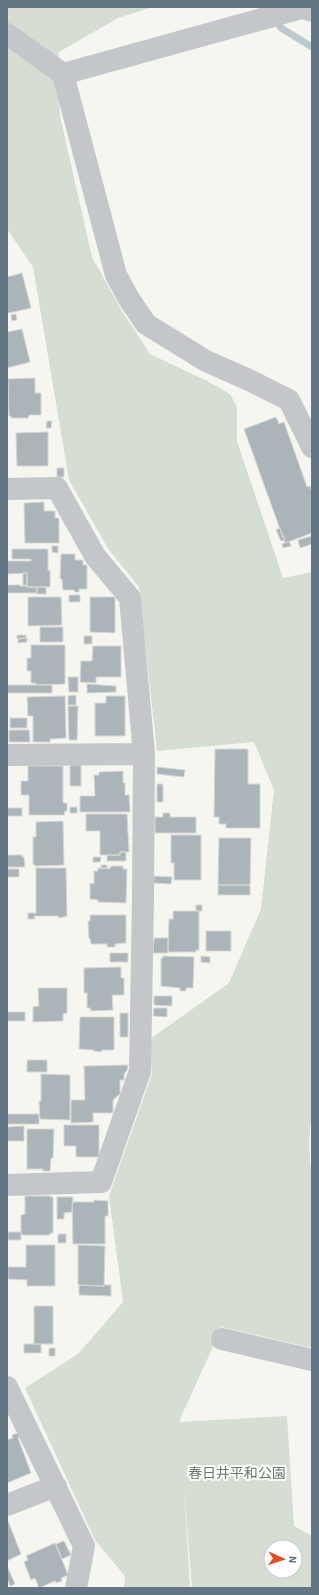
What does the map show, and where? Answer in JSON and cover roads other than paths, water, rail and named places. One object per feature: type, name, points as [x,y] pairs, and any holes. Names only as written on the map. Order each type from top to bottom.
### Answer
[{"type":"street","points":[[64,74],[305,8]]},
{"type":"street","points":[[7,34],[64,74],[116,275],[141,318],[146,324],[206,362],[249,380],[289,400],[312,447]]},
{"type":"street","points":[[7,489],[57,488],[95,556],[130,598],[144,754],[144,898],[140,1071],[101,1182],[7,1185]]},
{"type":"street","points":[[7,755],[144,754]]},
{"type":"street","points":[[222,1339],[312,1360]]},
{"type":"street","points":[[7,1387],[84,1546],[76,1588]]},
{"type":"street","points":[[7,1505],[56,1486]]},
{"type":"waterway","points":[[275,19],[281,28],[312,47]]},
{"type":"park label","name":"春日井平和公園","points":[[237,1474]]}]
